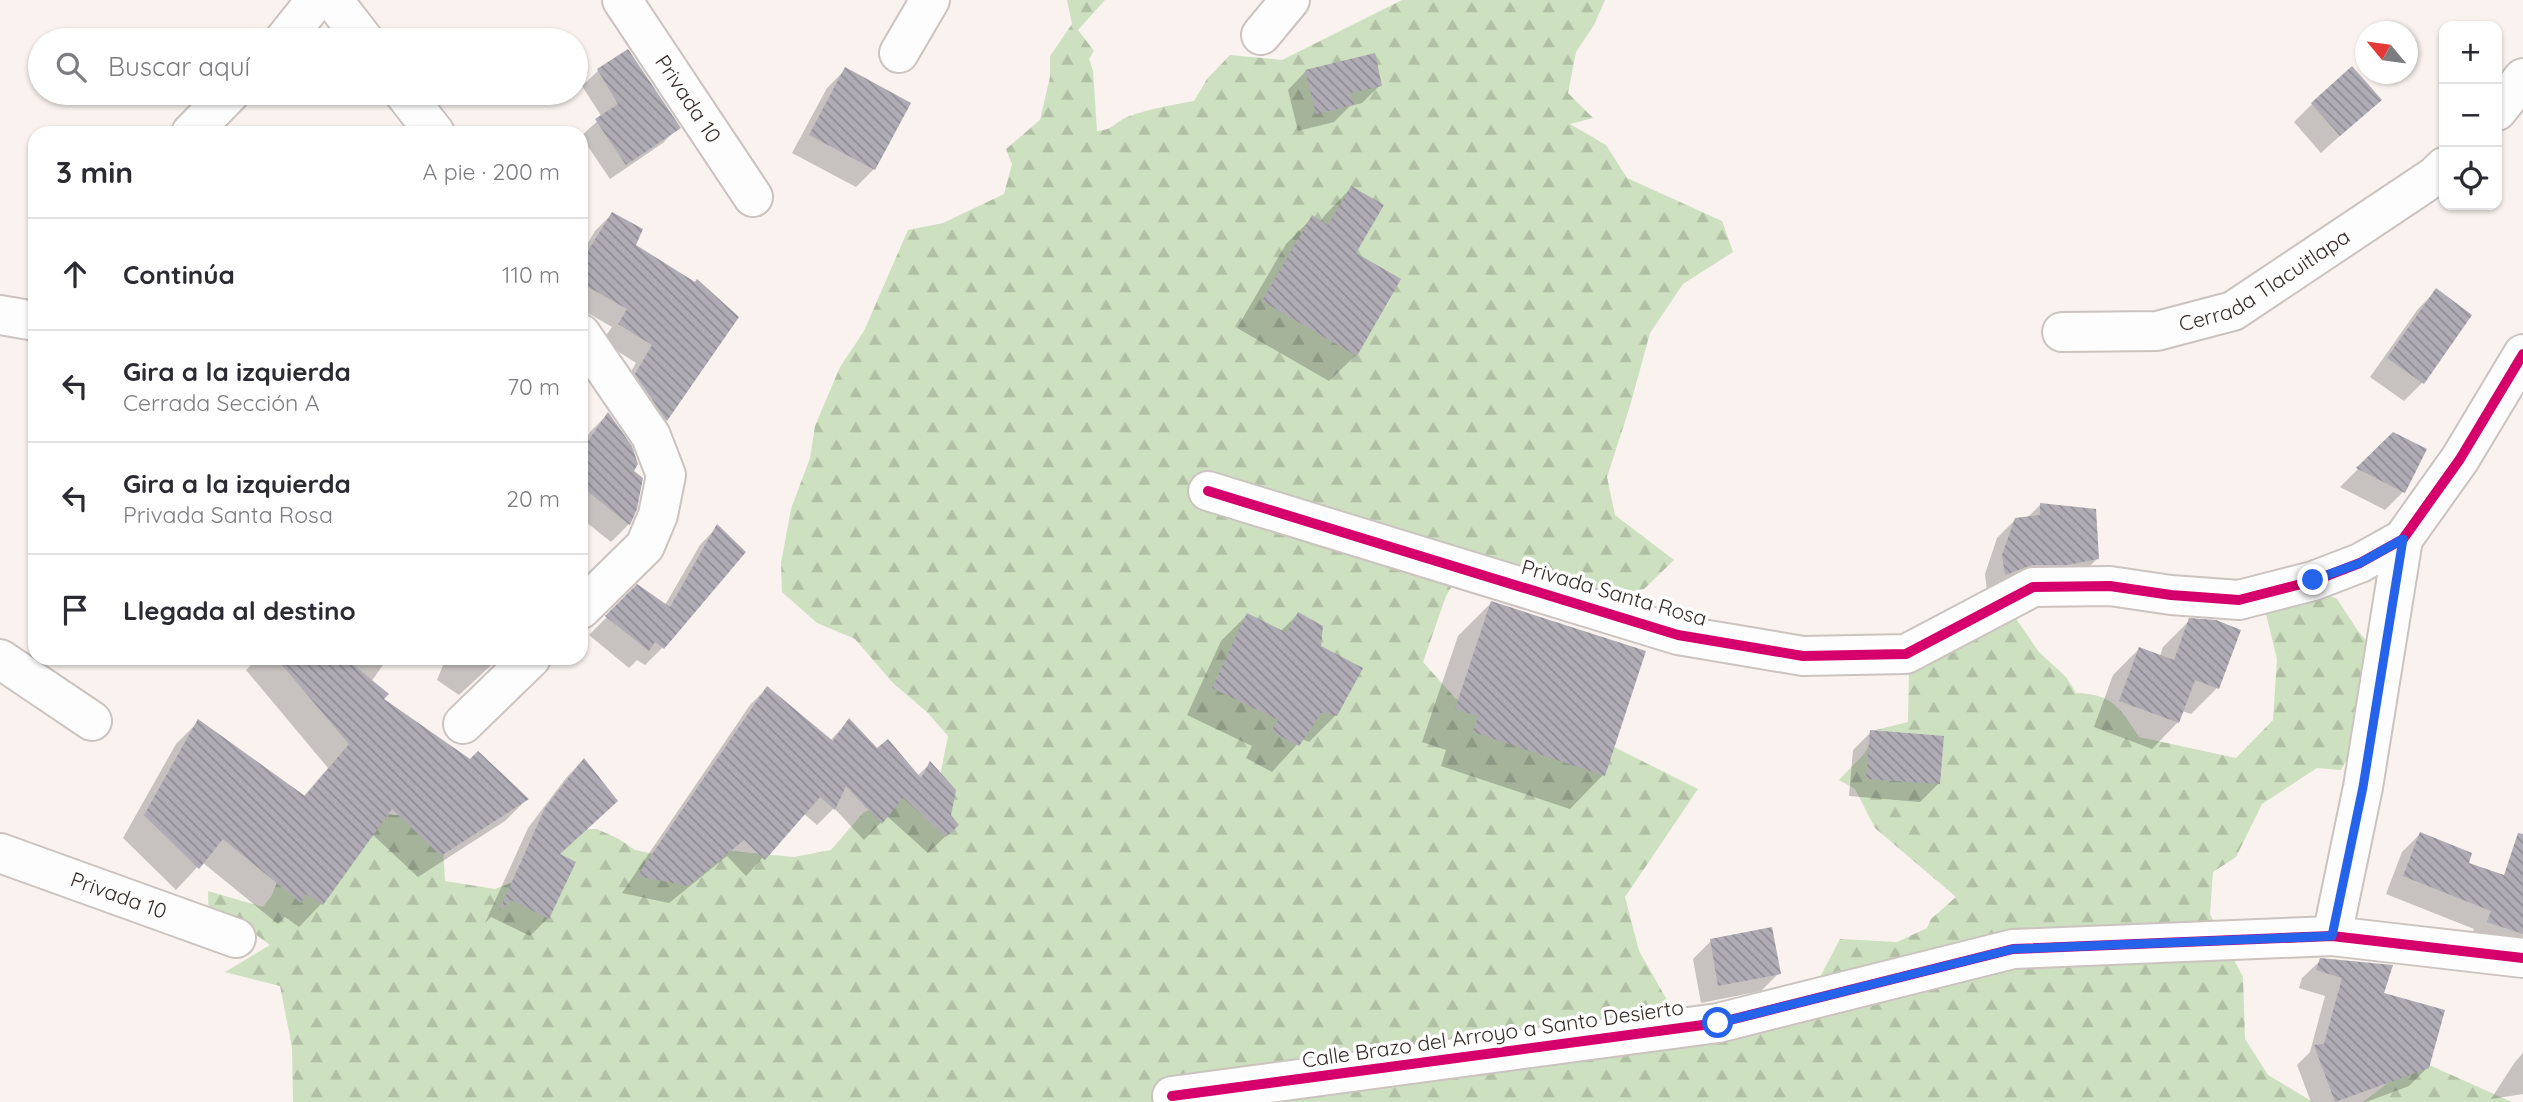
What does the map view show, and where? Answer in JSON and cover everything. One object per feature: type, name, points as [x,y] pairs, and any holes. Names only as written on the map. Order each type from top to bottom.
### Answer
[{"type":"street","points":[[294,28],[316,0]]},
{"type":"street","points":[[333,0],[355,28]]},
{"type":"street","name":"Privada 10","points":[[622,0],[753,197]]},
{"type":"street","points":[[899,53],[930,0]]},
{"type":"street","points":[[1261,35],[1290,0]]},
{"type":"street","points":[[2502,105],[2523,78]]},
{"type":"street","points":[[198,126],[218,105]]},
{"type":"street","points":[[413,105],[430,126]]},
{"type":"street","name":"Cerrada Tlacuitlapa","points":[[2062,332],[2157,331],[2233,311],[2439,172]]},
{"type":"street","points":[[0,315],[28,320]]},
{"type":"street","points":[[588,344],[651,436],[666,475],[657,515],[645,546],[588,602]]},
{"type":"street","name":"Privada Santa Rosa","points":[[1208,491],[1678,635],[1803,656],[1906,654],[2034,587],[2110,586],[2171,595],[2239,600],[2313,580],[2360,563],[2403,539],[2460,459],[2523,354]]},
{"type":"street","points":[[2332,936],[2363,787],[2403,539]]},
{"type":"street","points":[[0,659],[92,721]]},
{"type":"street","points":[[463,724],[524,665]]},
{"type":"street","name":"Privada 10","points":[[0,853],[236,938]]},
{"type":"street","name":"Calle Brazo del Arroyo a Santo Desierto","points":[[1172,1096],[1718,1023],[2013,949],[2332,936],[2523,958]]},
{"type":"green space","points":[[1067,0],[1105,0],[1078,30],[1094,51],[1089,59],[1093,71],[1097,131],[1110,128],[1135,114],[1194,101],[1207,79],[1230,55],[1282,60],[1402,0],[1605,0],[1594,25],[1576,52],[1568,93],[1593,118],[1570,124],[1606,145],[1627,178],[1722,221],[1733,252],[1683,284],[1650,333],[1607,477],[1615,515],[1674,560],[1644,589],[1616,594],[1594,611],[1541,587],[1537,571],[1511,568],[1454,583],[1446,596],[1423,662],[1455,698],[1486,713],[1576,728],[1698,789],[1625,897],[1639,951],[1671,1007],[1719,1020],[1818,981],[1840,939],[1897,942],[1927,928],[1931,919],[1956,897],[1875,828],[1855,789],[1839,780],[1865,753],[1876,730],[1908,722],[1909,669],[2005,603],[2039,652],[2066,677],[2076,693],[2099,696],[2107,700],[2120,711],[2139,737],[2236,758],[2273,720],[2277,659],[2265,610],[2309,585],[2337,599],[2358,631],[2394,673],[2341,770],[2317,768],[2262,804],[2236,857],[2213,872],[2210,914],[2243,977],[2245,1039],[2268,1075],[2313,1102],[293,1102],[292,1047],[280,986],[225,972],[270,945],[240,923],[209,924],[208,891],[263,907],[272,895],[281,872],[373,812],[395,815],[441,814],[445,881],[495,889],[516,881],[559,829],[597,829],[635,850],[672,858],[731,851],[794,857],[831,850],[863,813],[940,776],[948,736],[927,712],[893,683],[855,639],[817,623],[782,592],[781,563],[791,509],[810,458],[815,426],[840,367],[864,331],[908,230],[943,223],[1004,194],[1012,164],[1006,149],[1040,120],[1050,77],[1050,56],[1072,24]]},
{"type":"green space","points":[[2418,1060],[2512,1102],[2363,1102]]},
{"type":"building","points":[[628,49],[681,128],[626,165],[595,119],[618,104],[597,69]]},
{"type":"building","points":[[1375,53],[1382,86],[1351,93],[1354,105],[1316,114],[1305,70]]},
{"type":"building","points":[[2352,66],[2355,69],[2355,84],[2368,84],[2382,100],[2340,136],[2311,103]]},
{"type":"building","points":[[845,67],[911,103],[875,170],[809,135]]},
{"type":"building","points":[[1351,186],[1384,205],[1356,253],[1401,279],[1357,356],[1262,301],[1312,215],[1328,225]]},
{"type":"building","points":[[612,212],[643,229],[636,245],[695,282],[697,279],[739,317],[667,421],[635,374],[652,345],[618,324],[627,309],[588,287],[588,251]]},
{"type":"building","points":[[2436,288],[2472,315],[2424,384],[2387,358]]},
{"type":"building","points":[[608,412],[632,446],[638,464],[634,471],[643,478],[637,509],[630,525],[588,492],[588,441]]},
{"type":"building","points":[[2393,432],[2427,449],[2405,493],[2356,468]]},
{"type":"building","points":[[2040,503],[2096,509],[2099,559],[2067,565],[2032,565],[2005,575],[2002,555],[2015,518],[2040,515]]},
{"type":"building","points":[[717,524],[746,552],[664,649],[655,642],[649,651],[605,616],[637,584],[670,607]]},
{"type":"building","points":[[1491,601],[1646,651],[1605,776],[1473,732],[1478,716],[1455,709]]},
{"type":"building","points":[[1298,612],[1323,626],[1321,646],[1363,668],[1337,716],[1322,712],[1299,746],[1271,731],[1278,720],[1212,688],[1247,613],[1287,633]]},
{"type":"building","points":[[2189,618],[2216,620],[2241,630],[2219,689],[2195,680],[2179,723],[2119,701],[2139,647],[2174,660]]},
{"type":"building","points":[[282,665],[354,665],[389,694],[384,699],[470,759],[478,751],[529,799],[441,856],[392,809],[323,905],[306,894],[301,903],[223,839],[199,869],[144,815],[198,719],[305,796],[349,744]]},
{"type":"building","points":[[767,686],[833,741],[849,718],[877,748],[888,739],[921,778],[930,761],[956,790],[951,815],[959,825],[946,837],[903,798],[882,824],[846,786],[835,810],[820,797],[765,860],[744,840],[688,886],[637,876]]},
{"type":"building","points":[[1870,730],[1944,736],[1940,784],[1866,779]]},
{"type":"building","points":[[584,758],[618,801],[560,854],[576,862],[549,919],[511,900],[499,911],[545,808]]},
{"type":"building","points":[[2420,832],[2472,853],[2469,863],[2504,875],[2518,833],[2523,834],[2523,934],[2487,922],[2491,911],[2403,876]]},
{"type":"building","points":[[1772,927],[1781,974],[1718,986],[1710,939]]},
{"type":"building","points":[[2320,958],[2393,965],[2384,993],[2445,1010],[2429,1068],[2335,1102],[2314,1045],[2324,1044],[2342,978],[2316,970]]},
{"type":"cycle path","points":[[1208,491],[1678,635],[1803,656],[1906,654],[2033,587],[2110,586],[2171,595],[2239,600],[2313,581],[2360,563],[2403,539],[2460,459],[2523,354]]},
{"type":"cycle path","points":[[1172,1096],[1718,1023],[2013,949],[2332,936],[2523,958]]},
{"type":"route","points":[[1718,1023],[2013,949],[2332,936],[2363,787],[2403,539],[2360,563],[2313,580]]}]
